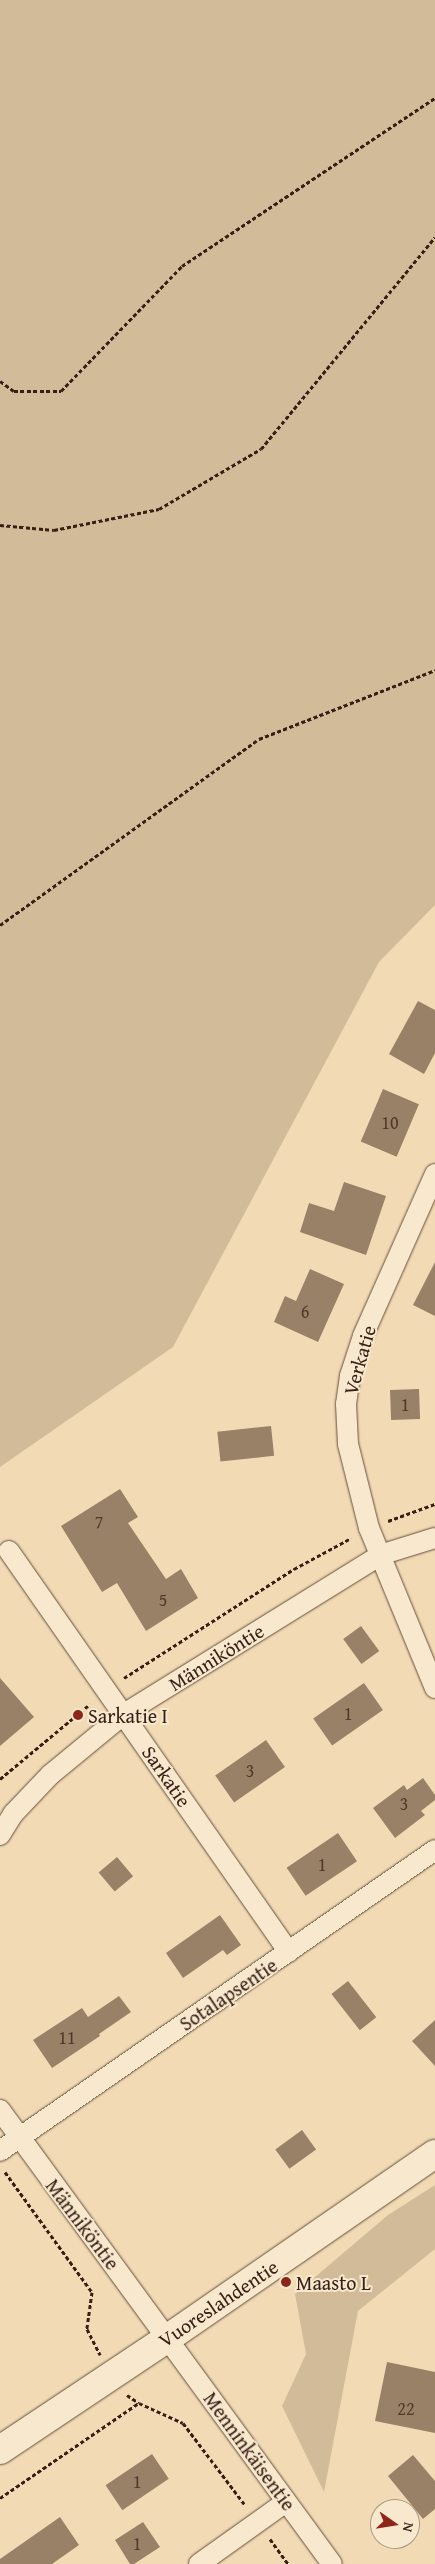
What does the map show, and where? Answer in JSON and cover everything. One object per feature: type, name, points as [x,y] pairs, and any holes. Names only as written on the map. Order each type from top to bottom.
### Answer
[{"type":"street","name":"Verkatie","points":[[380,1555],[369,1528],[348,1444],[346,1404],[350,1376],[363,1336],[435,1174]]},
{"type":"street","name":"Männiköntie","points":[[0,1835],[13,1814],[50,1775],[124,1714],[380,1555],[429,1540]]},
{"type":"street","name":"Sarkatie","points":[[9,1551],[289,1952]]},
{"type":"street","points":[[380,1555],[435,1688]]},
{"type":"street","name":"Sotalapsentie","points":[[0,2151],[435,1850]]},
{"type":"street","name":"Männiköntie","points":[[0,2110],[168,2338]]},
{"type":"street","name":"Vuoreslahdentie","points":[[0,2450],[168,2338],[435,2154]]},
{"type":"street","name":"Menninkäisentie","points":[[168,2338],[332,2564]]},
{"type":"street","points":[[199,2564],[286,2502]]},
{"type":"path","points":[[0,381],[14,391],[61,391],[182,266],[435,98]]},
{"type":"path","points":[[0,525],[54,530],[158,509],[261,449],[435,237]]},
{"type":"path","points":[[0,925],[259,739],[435,670]]},
{"type":"path","points":[[0,1779],[105,1690],[294,1569],[369,1528],[435,1504]]},
{"type":"path","points":[[0,2498],[139,2404]]},
{"type":"shaded area","points":[[0,0],[435,0],[435,905],[379,962],[173,1347],[0,1467]]},
{"type":"shaded area","points":[[435,2185],[435,2249],[358,2311],[324,2492],[282,2406],[306,2354],[295,2294],[388,2215]]},
{"type":"building","points":[[418,1001],[435,1010],[435,1053],[424,1074],[389,1054]]},
{"type":"building","points":[[383,1089],[419,1104],[397,1157],[361,1141]]},
{"type":"building","points":[[344,1182],[386,1196],[366,1255],[300,1232],[309,1203],[334,1211]]},
{"type":"building","points":[[435,1262],[435,1316],[413,1305]]},
{"type":"building","points":[[310,1269],[344,1284],[318,1342],[274,1322],[285,1296],[296,1301]]},
{"type":"building","points":[[419,1389],[420,1419],[391,1420],[390,1390]]},
{"type":"building","points":[[271,1426],[274,1456],[220,1461],[217,1432]]},
{"type":"building","points":[[120,1489],[138,1517],[128,1523],[166,1579],[181,1569],[198,1598],[146,1631],[117,1583],[102,1592],[61,1526]]},
{"type":"building","points":[[361,1626],[379,1651],[361,1664],[343,1639]]},
{"type":"building","points":[[0,1678],[34,1717],[0,1746]]},
{"type":"building","points":[[364,1683],[383,1710],[332,1746],[313,1719]]},
{"type":"building","points":[[266,1740],[285,1767],[234,1803],[215,1776]]},
{"type":"building","points":[[423,1778],[435,1795],[435,1800],[421,1811],[425,1815],[395,1838],[373,1808],[404,1785],[407,1790]]},
{"type":"building","points":[[338,1833],[357,1861],[306,1896],[287,1868]]},
{"type":"building","points":[[117,1857],[133,1876],[115,1892],[99,1872]]},
{"type":"building","points":[[220,1915],[241,1945],[227,1955],[223,1950],[183,1978],[166,1953]]},
{"type":"building","points":[[348,1981],[376,2017],[360,2030],[331,1994]]},
{"type":"building","points":[[119,1996],[131,2012],[99,2034],[100,2036],[52,2068],[33,2040],[82,2008],[88,2017]]},
{"type":"building","points":[[435,2020],[435,2066],[412,2041]]},
{"type":"building","points":[[302,2130],[316,2149],[289,2169],[275,2149]]},
{"type":"building","points":[[387,2362],[435,2372],[435,2433],[375,2421]]},
{"type":"building","points":[[152,2454],[169,2479],[122,2510],[106,2485]]},
{"type":"building","points":[[413,2455],[435,2481],[435,2509],[423,2519],[420,2515],[420,2499],[407,2499],[388,2476]]},
{"type":"building","points":[[60,2517],[79,2545],[52,2564],[0,2564],[0,2559]]},
{"type":"building","points":[[143,2522],[160,2547],[134,2564],[130,2564],[115,2540]]},
{"type":"place","name":"Sarkatie I","points":[[78,1715]]},
{"type":"place","name":"Maasto L","points":[[286,2282]]}]
